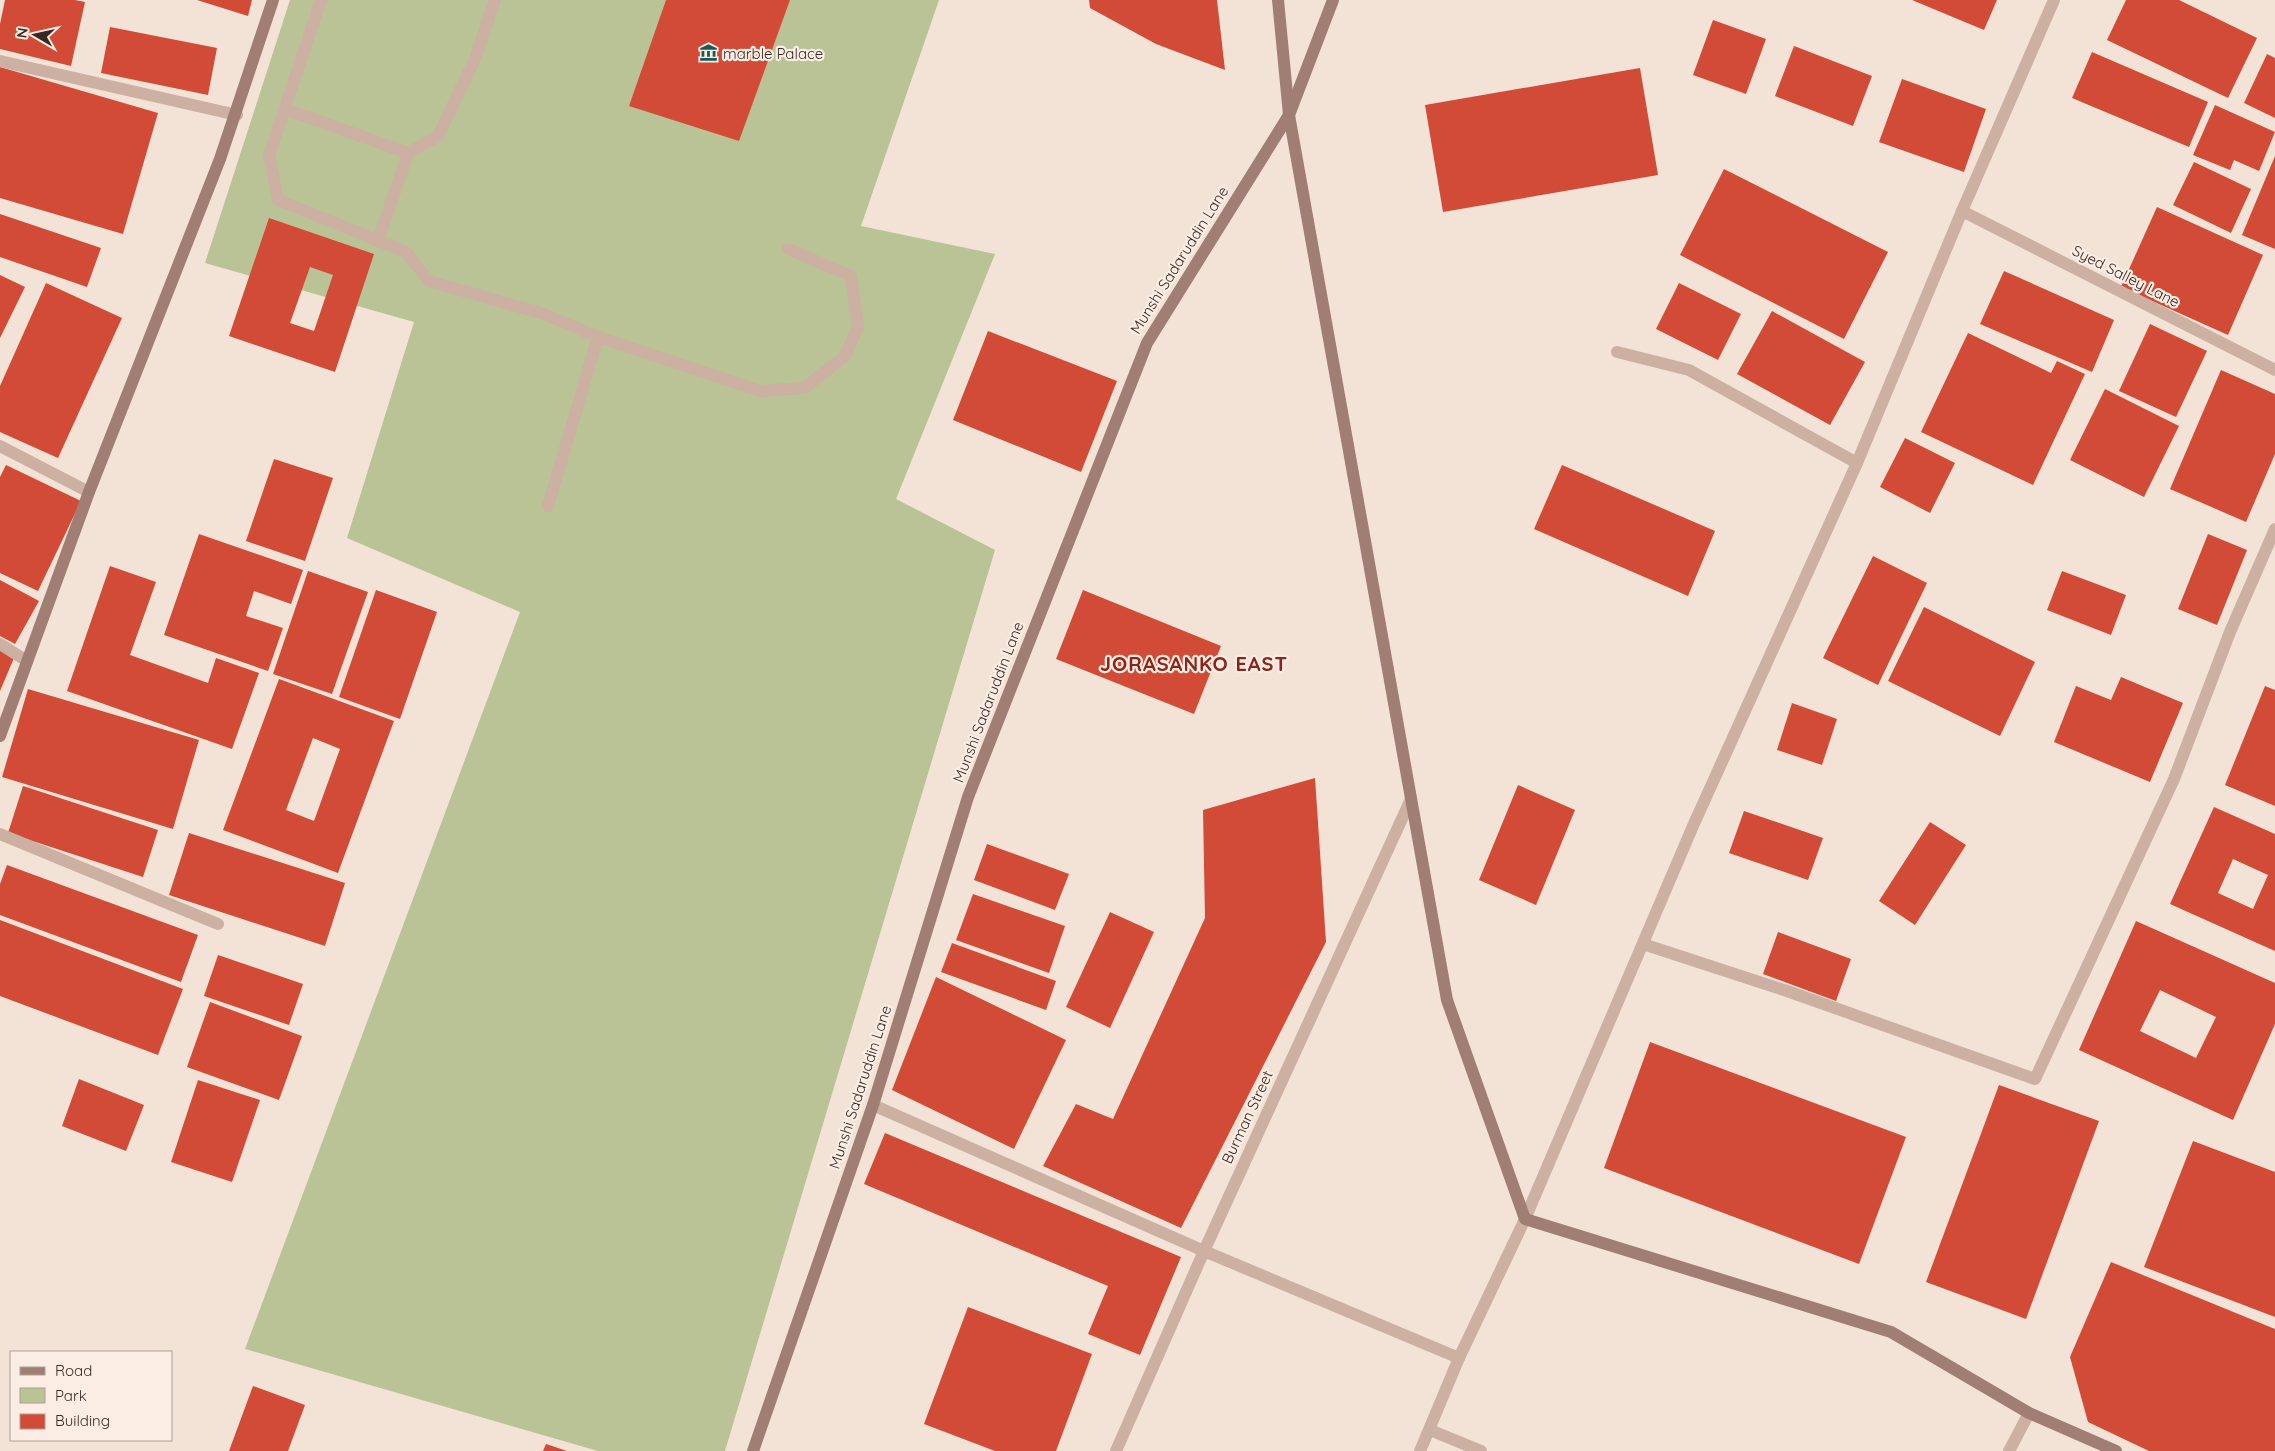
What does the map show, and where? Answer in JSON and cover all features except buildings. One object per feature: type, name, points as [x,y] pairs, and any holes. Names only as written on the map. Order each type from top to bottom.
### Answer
[{"type":"street","points":[[0,736],[89,492],[237,115],[274,0]]},
{"type":"street","points":[[321,0],[269,155],[278,200],[406,252],[430,281],[544,314],[598,337],[760,391],[804,388],[845,356],[858,327],[851,276],[788,249]]},
{"type":"street","points":[[378,241],[408,154],[438,136],[475,59],[495,0]]},
{"type":"street","points":[[1278,0],[1289,114],[1447,1000],[1525,1219]]},
{"type":"street","name":"Munshi Sadaruddin Lane","points":[[753,1451],[873,1105],[968,797],[1147,343],[1289,114],[1333,0]]},
{"type":"street","points":[[1420,1451],[1459,1358],[1525,1219],[1693,826],[1857,462],[1962,211],[2054,0]]},
{"type":"street","points":[[0,61],[237,115]]},
{"type":"street","points":[[285,109],[408,154]]},
{"type":"street","name":"Syed Salley Lane","points":[[1962,211],[2275,370]]},
{"type":"street","points":[[548,506],[598,337]]},
{"type":"street","points":[[1616,352],[1689,370],[1857,462]]},
{"type":"street","points":[[0,446],[89,492]]},
{"type":"street","points":[[1643,944],[1787,990],[2035,1080],[2174,780],[2230,632],[2275,529]]},
{"type":"street","points":[[0,644],[27,661]]},
{"type":"street","name":"Burman Street","points":[[1116,1451],[1204,1251],[1411,798]]},
{"type":"street","points":[[0,834],[218,924]]},
{"type":"street","points":[[873,1105],[1204,1251],[1459,1358]]},
{"type":"street","points":[[1525,1219],[1891,1332],[2029,1413],[2116,1451]]},
{"type":"street","points":[[2009,1451],[2029,1413]]},
{"type":"street","points":[[1430,1430],[1481,1451]]},
{"type":"green space","points":[[290,0],[939,0],[861,226],[995,254],[896,499],[995,550],[725,1451],[598,1451],[245,1349],[520,612],[347,538],[414,322],[205,263]]},
{"type":"place","name":"marble Palace","points":[[709,53]]},
{"type":"district","name":"JORASANKO EAST","points":[[1194,663]]}]
